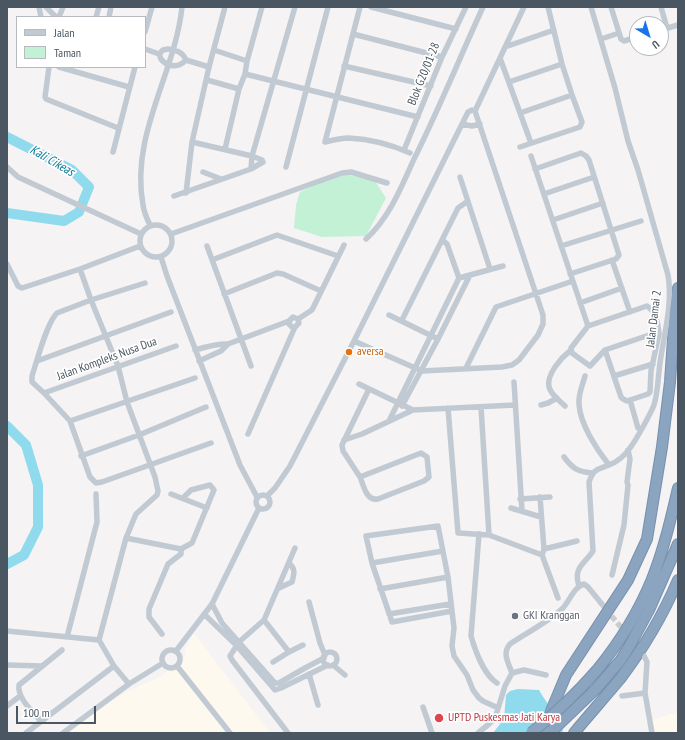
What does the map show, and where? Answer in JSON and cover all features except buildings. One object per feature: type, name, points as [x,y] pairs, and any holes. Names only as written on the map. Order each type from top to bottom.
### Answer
[{"type":"highway","points":[[546,733],[557,696],[566,675],[628,580],[647,538],[662,447],[670,382],[678,288]]},
{"type":"highway","points":[[531,733],[569,700],[611,653],[652,579],[663,546],[678,488]]},
{"type":"highway","points":[[550,733],[606,678],[629,647],[649,610],[678,544]]},
{"type":"highway","points":[[574,733],[619,679],[639,652],[669,600],[678,580]]},
{"type":"street","points":[[46,7],[55,16]]},
{"type":"street","points":[[146,28],[152,7]]},
{"type":"street","points":[[150,226],[143,206],[141,180],[142,160],[146,136],[178,33],[182,7]]},
{"type":"street","points":[[186,192],[192,142],[209,67],[225,7]]},
{"type":"street","points":[[225,149],[239,89],[245,74],[247,61],[262,7]]},
{"type":"street","points":[[251,169],[252,156],[295,7]]},
{"type":"street","points":[[286,167],[328,7]]},
{"type":"street","points":[[360,7],[325,142],[344,138],[353,139],[404,150],[410,153]]},
{"type":"street","points":[[371,7],[456,29]]},
{"type":"street","name":"Blok G20/01-28","points":[[404,150],[442,57],[466,7]]},
{"type":"street","points":[[366,239],[378,226],[396,197],[432,123],[484,7]]},
{"type":"street","points":[[354,340],[422,371],[502,367],[512,365],[518,360],[538,335],[543,324],[543,315],[475,111],[524,7]]},
{"type":"street","points":[[520,147],[580,127],[582,122],[562,64],[548,7]]},
{"type":"street","name":"Jalan Damai 2","points":[[592,7],[628,141],[642,183],[661,255],[668,275],[669,284],[668,317],[663,340],[654,405],[633,444],[628,450],[609,465],[598,468],[592,473]]},
{"type":"street","points":[[611,7],[621,39],[624,41],[629,39]]},
{"type":"street","points":[[505,47],[554,30]]},
{"type":"street","points":[[601,39],[619,33]]},
{"type":"street","points":[[353,34],[442,57]]},
{"type":"street","points":[[146,49],[159,54],[162,61],[175,66],[180,65],[186,60]]},
{"type":"street","points":[[159,54],[163,50],[173,50],[183,55],[186,60],[209,67]]},
{"type":"street","points":[[214,50],[247,61]]},
{"type":"street","points":[[500,58],[531,144]]},
{"type":"street","points":[[509,82],[562,64]]},
{"type":"street","points":[[344,66],[431,86]]},
{"type":"street","points":[[49,68],[46,99],[118,128]]},
{"type":"street","points":[[62,68],[129,87]]},
{"type":"street","points":[[113,152],[135,68]]},
{"type":"street","points":[[245,74],[418,117]]},
{"type":"street","points":[[207,80],[239,89]]},
{"type":"street","points":[[520,113],[572,95]]},
{"type":"street","points":[[267,496],[275,488],[290,466],[468,112],[472,110],[475,111]]},
{"type":"street","points":[[462,124],[472,126],[480,124]]},
{"type":"street","points":[[174,196],[251,169],[261,165],[263,161],[252,156],[192,142]]},
{"type":"street","points":[[535,169],[581,153],[589,160],[619,253],[617,258],[570,274]]},
{"type":"street","points":[[531,156],[588,326]]},
{"type":"street","points":[[7,168],[18,177],[141,234]]},
{"type":"street","points":[[203,172],[221,179]]},
{"type":"street","points":[[171,234],[342,173],[351,172],[387,183]]},
{"type":"street","points":[[460,177],[490,269]]},
{"type":"street","points":[[544,194],[594,177]]},
{"type":"street","points":[[402,320],[458,208],[468,201]]},
{"type":"street","points":[[552,220],[603,203]]},
{"type":"street","points":[[561,246],[641,221]]},
{"type":"street","points":[[160,225],[171,234],[172,244],[170,249],[161,257],[152,257],[147,255],[140,246],[139,240],[141,234],[144,229],[150,226],[160,225]]},
{"type":"street","points":[[212,260],[277,235],[338,256]]},
{"type":"street","points":[[400,404],[459,278],[447,244],[442,240]]},
{"type":"street","points":[[199,361],[221,351],[228,344],[289,321],[293,318],[298,319],[312,310],[344,245]]},
{"type":"street","points":[[7,264],[20,288],[26,288],[140,246]]},
{"type":"street","points":[[207,246],[251,366]]},
{"type":"street","points":[[161,257],[199,361],[240,465],[257,497],[256,502],[259,508]]},
{"type":"street","points":[[612,260],[630,312]]},
{"type":"street","points":[[459,278],[503,266]]},
{"type":"street","points":[[80,269],[118,366],[127,402],[151,465],[158,491],[157,495],[136,514],[126,538],[99,640],[114,666],[129,684]]},
{"type":"street","points":[[224,294],[277,272],[321,291]]},
{"type":"street","points":[[389,421],[422,371],[469,276]]},
{"type":"street","points":[[466,368],[495,308],[498,305],[573,281]]},
{"type":"street","points":[[145,283],[91,300],[54,315],[37,361],[32,380],[33,384],[44,393],[70,422],[81,456],[90,477],[96,483],[211,443]]},
{"type":"street","points":[[580,303],[622,288]]},
{"type":"street","points":[[565,406],[552,393],[549,386],[550,376],[560,360],[570,350],[588,326],[647,306],[652,310],[658,325],[659,334],[653,364],[650,392],[648,394],[627,401],[622,399],[604,350]]},
{"type":"street","points":[[37,361],[170,312]]},
{"type":"street","points":[[389,315],[438,338]]},
{"type":"street","points":[[248,434],[295,327],[299,323],[298,319]]},
{"type":"street","points":[[289,321],[290,326],[295,327]]},
{"type":"street","points":[[570,350],[590,366],[604,350],[655,333],[659,334]]},
{"type":"street","points":[[196,350],[209,345],[221,343],[228,344]]},
{"type":"street","points":[[209,345],[213,355]]},
{"type":"street","name":"Jalan Kompleks Nusa Dua","points":[[44,393],[176,346]]},
{"type":"street","points":[[614,376],[653,364]]},
{"type":"street","points":[[585,376],[579,398],[583,422],[599,453],[609,465]]},
{"type":"street","points":[[70,422],[195,378]]},
{"type":"street","points":[[514,382],[520,499],[522,511]]},
{"type":"street","points":[[359,384],[413,410]]},
{"type":"street","points":[[360,477],[421,453],[427,457],[429,477],[424,481],[378,499],[374,500],[368,496],[360,477],[343,451],[342,445],[369,389]]},
{"type":"street","points":[[541,405],[557,398]]},
{"type":"street","points":[[630,400],[638,428]]},
{"type":"street","points":[[344,440],[362,434],[413,410],[515,405]]},
{"type":"street","points":[[81,456],[139,435],[206,407]]},
{"type":"street","points":[[481,407],[489,535]]},
{"type":"street","points":[[448,408],[457,532],[459,534],[489,535],[542,555]]},
{"type":"street","points":[[612,575],[624,525],[628,485],[626,482],[630,459],[628,450]]},
{"type":"street","points":[[564,458],[580,472],[592,473],[589,482],[593,551],[580,566],[576,574],[579,586]]},
{"type":"street","points":[[126,538],[181,549],[192,543],[214,490],[210,485],[191,490],[183,498]]},
{"type":"street","points":[[67,637],[97,522],[96,494]]},
{"type":"street","points":[[171,494],[207,508]]},
{"type":"street","points":[[257,497],[262,495],[267,496]]},
{"type":"street","points":[[259,508],[264,509],[268,506],[270,501],[267,496]]},
{"type":"street","points":[[540,497],[544,549],[542,555],[558,598]]},
{"type":"street","points":[[520,499],[550,497]]},
{"type":"street","points":[[176,651],[212,604],[259,508]]},
{"type":"street","points":[[511,508],[541,517]]},
{"type":"street","points":[[452,611],[392,622],[372,563],[366,536],[438,526],[448,577],[450,604],[452,611],[454,628],[452,646],[454,656],[467,675],[473,690],[479,698],[498,708]]},
{"type":"street","points":[[479,534],[472,636],[474,646],[490,679],[497,683]]},
{"type":"street","points":[[544,549],[577,541]]},
{"type":"street","points":[[288,733],[232,660],[231,654],[237,644],[264,620],[290,563],[295,548]]},
{"type":"street","points":[[162,634],[149,617],[149,608],[168,564],[181,554],[181,549]]},
{"type":"street","points":[[372,563],[443,551]]},
{"type":"street","points":[[279,588],[292,582],[295,572],[290,563]]},
{"type":"street","points":[[380,589],[448,577]]},
{"type":"street","points":[[478,733],[495,718],[505,686],[512,672],[505,655],[510,644],[552,618],[563,607],[579,586],[584,584],[588,587],[601,603]]},
{"type":"street","points":[[309,602],[325,662],[345,675]]},
{"type":"street","points":[[204,614],[237,644],[273,682],[280,683],[324,657],[328,652],[332,652],[336,656],[337,661],[281,688],[274,689],[237,644],[222,623],[212,604]]},
{"type":"street","points":[[389,614],[450,604]]},
{"type":"street","points":[[264,620],[289,652]]},
{"type":"street","points":[[7,632],[99,640]]},
{"type":"street","points":[[273,662],[303,645]]},
{"type":"street","points":[[42,721],[20,696],[18,689],[19,685],[62,650]]},
{"type":"street","points":[[163,663],[162,660],[164,653],[170,650],[176,651]]},
{"type":"street","points":[[176,651],[180,658],[177,666]]},
{"type":"street","points":[[644,656],[647,662],[645,693],[652,733]]},
{"type":"street","points":[[163,663],[169,667],[177,666]]},
{"type":"street","points":[[63,733],[129,684],[163,663]]},
{"type":"street","points":[[7,665],[41,666]]},
{"type":"street","points":[[26,733],[114,666]]},
{"type":"street","points":[[177,666],[230,733]]},
{"type":"street","points":[[512,672],[524,670],[546,675]]},
{"type":"street","points":[[309,674],[318,705]]},
{"type":"street","points":[[622,696],[645,693]]},
{"type":"street","points":[[7,706],[20,696]]},
{"type":"street","points":[[423,707],[432,733]]},
{"type":"shaded area","points":[[194,633],[270,733],[64,733],[90,713],[130,690],[160,677],[185,657],[185,649]]},
{"type":"shaded area","points":[[678,712],[678,733],[655,733],[651,720]]},
{"type":"green space","points":[[341,173],[375,181],[386,198],[366,236],[322,237],[294,228],[296,205],[300,192]]},
{"type":"water","points":[[518,689],[539,690],[561,724],[563,730],[562,733],[493,733],[504,719],[506,695],[510,691]]},
{"type":"waterway","name":"Kali Cikeas","points":[[7,137],[72,170],[89,187],[79,212],[64,221],[7,213]]},
{"type":"waterway","name":"Kali Cikeas","points":[[7,426],[26,445],[38,485],[38,527],[24,555],[7,564]]},
{"type":"tunnel","points":[[601,603],[633,642]]},
{"type":"place","name":"aversa","points":[[349,352]]},
{"type":"place","name":"GKI Kranggan","points":[[515,616]]},
{"type":"place","name":"UPTD Puskesmas Jati Karya","points":[[439,718]]}]
